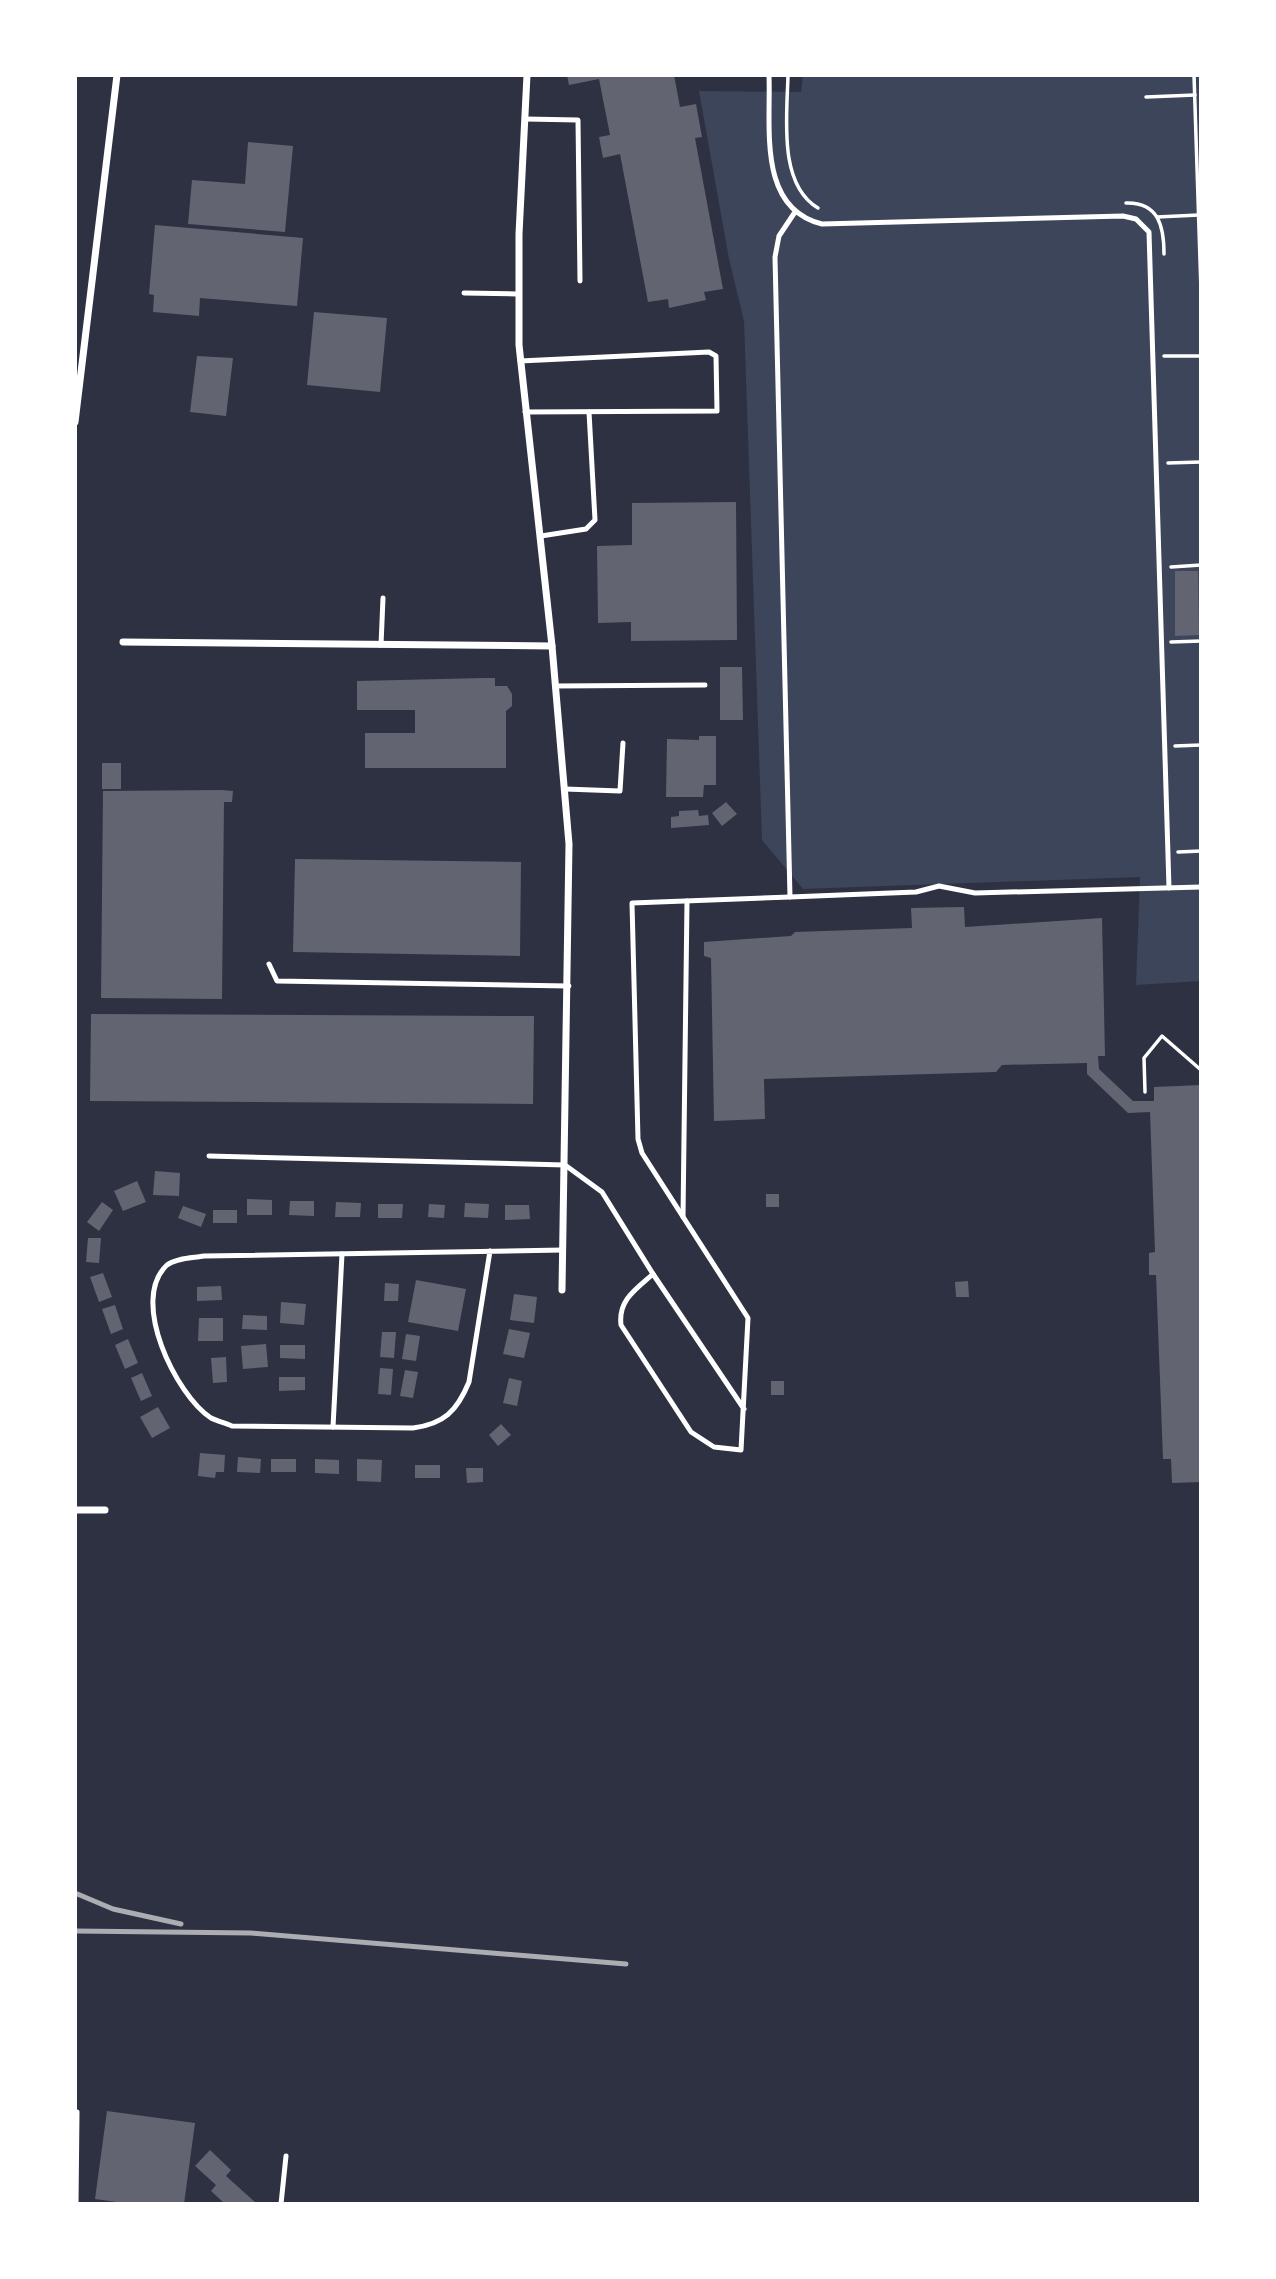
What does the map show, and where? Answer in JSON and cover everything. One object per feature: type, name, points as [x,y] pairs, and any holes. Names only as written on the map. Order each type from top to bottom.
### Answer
[{"type":"street","points":[[75,422],[117,75]]},
{"type":"street","points":[[527,75],[517,294],[520,361],[541,536],[569,844],[569,986],[562,1290]]},
{"type":"street","points":[[123,642],[552,646]]},
{"type":"street","points":[[75,1510],[105,1510]]},
{"type":"lane","points":[[769,75],[772,168],[779,190],[795,212],[822,224],[1123,216],[1136,219],[1145,226],[1151,239],[1169,888]]},
{"type":"lane","points":[[525,119],[578,120],[580,281]]},
{"type":"lane","points":[[790,897],[775,257],[779,236],[795,212]]},
{"type":"lane","points":[[464,293],[517,294]]},
{"type":"lane","points":[[520,361],[709,352],[716,356],[717,411],[525,412]]},
{"type":"lane","points":[[541,536],[586,529],[595,520],[589,412]]},
{"type":"lane","points":[[381,645],[383,598]]},
{"type":"lane","points":[[556,686],[705,685]]},
{"type":"lane","points":[[565,789],[620,791],[623,743]]},
{"type":"lane","points":[[653,1274],[626,1296],[619,1314],[621,1325],[691,1432],[714,1447],[741,1450],[748,1318],[642,1153],[638,1139],[632,903],[916,892],[939,886],[975,893],[1201,887]]},
{"type":"lane","points":[[683,1217],[687,901]]},
{"type":"lane","points":[[269,964],[277,981],[569,986]]},
{"type":"lane","points":[[209,1156],[565,1165],[602,1192],[653,1274],[744,1409]]},
{"type":"lane","points":[[490,1251],[475,1358],[461,1402],[448,1417],[435,1425],[232,1426],[211,1418],[187,1391],[169,1364],[156,1332],[153,1300],[159,1278],[168,1265],[182,1259],[204,1256],[342,1254],[490,1251],[563,1250]]},
{"type":"lane","points":[[333,1427],[342,1254]]},
{"type":"lane","points":[[76,2204],[77,2112]]},
{"type":"lane","points":[[281,2204],[286,2156]]},
{"type":"path","points":[[788,75],[791,173],[804,197],[823,210]]},
{"type":"path","points":[[1194,75],[1201,291]]},
{"type":"path","points":[[1146,97],[1195,95]]},
{"type":"path","points":[[1158,217],[1200,215]]},
{"type":"path","points":[[1154,357],[1201,356]]},
{"type":"path","points":[[1156,463],[1201,462]]},
{"type":"path","points":[[1159,567],[1201,565]]},
{"type":"path","points":[[1161,643],[1201,641]]},
{"type":"path","points":[[1164,746],[1201,745]]},
{"type":"path","points":[[1167,852],[1201,851]]},
{"type":"path","points":[[1145,1092],[1144,1058],[1162,1036],[1201,1070]]},
{"type":"shaded area","points":[[803,75],[1201,75],[1201,981],[1136,985],[1140,877],[803,889],[762,840],[744,321],[729,259],[699,91],[801,92]]},
{"type":"building","points":[[567,75],[674,75],[680,107],[696,104],[702,137],[695,138],[723,289],[704,292],[706,300],[669,308],[668,299],[648,302],[620,154],[603,158],[599,137],[610,135],[599,79],[569,85]]},
{"type":"building","points":[[248,142],[293,146],[285,232],[188,224],[192,180],[245,184]]},
{"type":"building","points":[[155,225],[303,238],[297,306],[200,298],[199,316],[153,312],[154,295],[149,294]]},
{"type":"building","points":[[314,312],[387,318],[380,392],[307,385]]},
{"type":"building","points":[[197,356],[233,358],[226,416],[190,412]]},
{"type":"building","points":[[736,502],[737,640],[631,641],[631,622],[598,623],[597,546],[632,545],[632,503]]},
{"type":"building","points":[[1175,571],[1198,571],[1199,635],[1175,636]]},
{"type":"building","points":[[720,667],[742,667],[743,720],[720,720]]},
{"type":"building","points":[[495,678],[495,686],[507,686],[512,694],[512,706],[506,711],[506,768],[365,768],[365,733],[415,733],[415,710],[357,710],[357,681]]},
{"type":"building","points":[[699,736],[716,736],[716,785],[704,785],[703,797],[666,797],[667,739],[699,740]]},
{"type":"building","points":[[102,763],[121,763],[121,789],[102,789]]},
{"type":"building","points":[[103,791],[233,791],[232,802],[224,802],[222,999],[101,998]]},
{"type":"building","points":[[726,802],[737,814],[722,826],[712,813]]},
{"type":"building","points":[[698,810],[699,816],[708,815],[709,825],[671,828],[671,817],[679,816],[679,811]]},
{"type":"building","points":[[295,859],[521,862],[520,956],[293,952]]},
{"type":"building","points":[[964,907],[965,927],[1102,918],[1105,1056],[1098,1056],[1099,1069],[1133,1101],[1154,1101],[1154,1087],[1201,1085],[1201,1482],[1172,1483],[1171,1459],[1163,1459],[1156,1275],[1149,1275],[1149,1253],[1155,1252],[1150,1112],[1128,1113],[1087,1074],[1087,1063],[1002,1065],[996,1072],[764,1079],[765,1119],[714,1121],[711,958],[704,956],[704,942],[791,936],[795,932],[912,928],[911,908]]},
{"type":"building","points":[[91,1014],[534,1016],[533,1104],[90,1101]]},
{"type":"building","points":[[155,1171],[180,1173],[179,1196],[153,1195]]},
{"type":"building","points":[[137,1181],[146,1202],[123,1211],[114,1191]]},
{"type":"building","points":[[766,1194],[779,1194],[779,1207],[766,1207]]},
{"type":"building","points":[[247,1199],[272,1200],[272,1215],[247,1215]]},
{"type":"building","points":[[290,1201],[314,1201],[314,1216],[289,1215]]},
{"type":"building","points":[[102,1202],[113,1210],[99,1231],[87,1222]]},
{"type":"building","points":[[336,1202],[361,1203],[360,1217],[335,1217]]},
{"type":"building","points":[[465,1203],[489,1204],[488,1218],[464,1217]]},
{"type":"building","points":[[378,1204],[403,1204],[402,1218],[378,1218]]},
{"type":"building","points":[[429,1204],[445,1205],[444,1218],[428,1217]]},
{"type":"building","points":[[505,1205],[529,1205],[530,1219],[505,1220]]},
{"type":"building","points":[[183,1206],[206,1214],[201,1227],[178,1218]]},
{"type":"building","points":[[213,1210],[237,1210],[237,1223],[213,1223]]},
{"type":"building","points":[[88,1238],[101,1238],[99,1263],[86,1262]]},
{"type":"building","points":[[103,1273],[112,1297],[99,1302],[90,1277]]},
{"type":"building","points":[[416,1280],[466,1289],[458,1331],[408,1322]]},
{"type":"building","points":[[968,1281],[969,1297],[956,1297],[955,1282]]},
{"type":"building","points":[[385,1283],[399,1284],[398,1301],[384,1301]]},
{"type":"building","points":[[221,1286],[222,1300],[197,1301],[197,1287]]},
{"type":"building","points":[[514,1294],[537,1297],[534,1323],[510,1320]]},
{"type":"building","points":[[281,1302],[306,1304],[304,1325],[280,1323]]},
{"type":"building","points":[[115,1305],[123,1329],[111,1334],[102,1309]]},
{"type":"building","points":[[243,1315],[267,1316],[267,1330],[242,1329]]},
{"type":"building","points":[[199,1318],[223,1318],[223,1341],[198,1341]]},
{"type":"building","points":[[509,1329],[530,1333],[524,1358],[503,1354]]},
{"type":"building","points":[[382,1332],[396,1332],[394,1358],[380,1357]]},
{"type":"building","points":[[406,1334],[420,1336],[416,1361],[402,1359]]},
{"type":"building","points":[[128,1339],[138,1363],[125,1369],[115,1345]]},
{"type":"building","points":[[266,1344],[268,1367],[243,1369],[241,1346]]},
{"type":"building","points":[[280,1345],[305,1345],[305,1359],[280,1358]]},
{"type":"building","points":[[226,1357],[227,1382],[213,1383],[211,1358]]},
{"type":"building","points":[[380,1368],[393,1369],[391,1395],[378,1394]]},
{"type":"building","points":[[405,1370],[418,1372],[413,1398],[400,1396]]},
{"type":"building","points":[[142,1373],[152,1396],[141,1401],[131,1378]]},
{"type":"building","points":[[279,1377],[305,1377],[305,1390],[279,1391]]},
{"type":"building","points":[[509,1378],[522,1381],[517,1406],[503,1403]]},
{"type":"building","points":[[771,1381],[784,1381],[784,1395],[771,1395]]},
{"type":"building","points":[[158,1407],[170,1428],[152,1438],[140,1417]]},
{"type":"building","points":[[501,1424],[511,1435],[498,1446],[489,1435]]},
{"type":"building","points":[[200,1453],[225,1455],[224,1472],[216,1472],[215,1478],[198,1476]]},
{"type":"building","points":[[238,1457],[261,1459],[260,1473],[237,1472]]},
{"type":"building","points":[[271,1459],[296,1459],[296,1472],[271,1472]]},
{"type":"building","points":[[315,1459],[339,1460],[339,1474],[315,1473]]},
{"type":"building","points":[[357,1459],[382,1460],[381,1482],[357,1481]]},
{"type":"building","points":[[415,1465],[440,1465],[440,1478],[415,1478]]},
{"type":"building","points":[[466,1468],[483,1468],[483,1482],[467,1483]]},
{"type":"building","points":[[107,2111],[195,2123],[184,2204],[131,2204],[95,2199]]},
{"type":"building","points":[[210,2150],[231,2170],[226,2176],[257,2204],[225,2204],[211,2191],[216,2185],[195,2166]]},
{"type":"railway","points":[[75,1893],[113,1909],[181,1924]]},
{"type":"railway","points":[[75,1931],[251,1933],[626,1964]]}]
